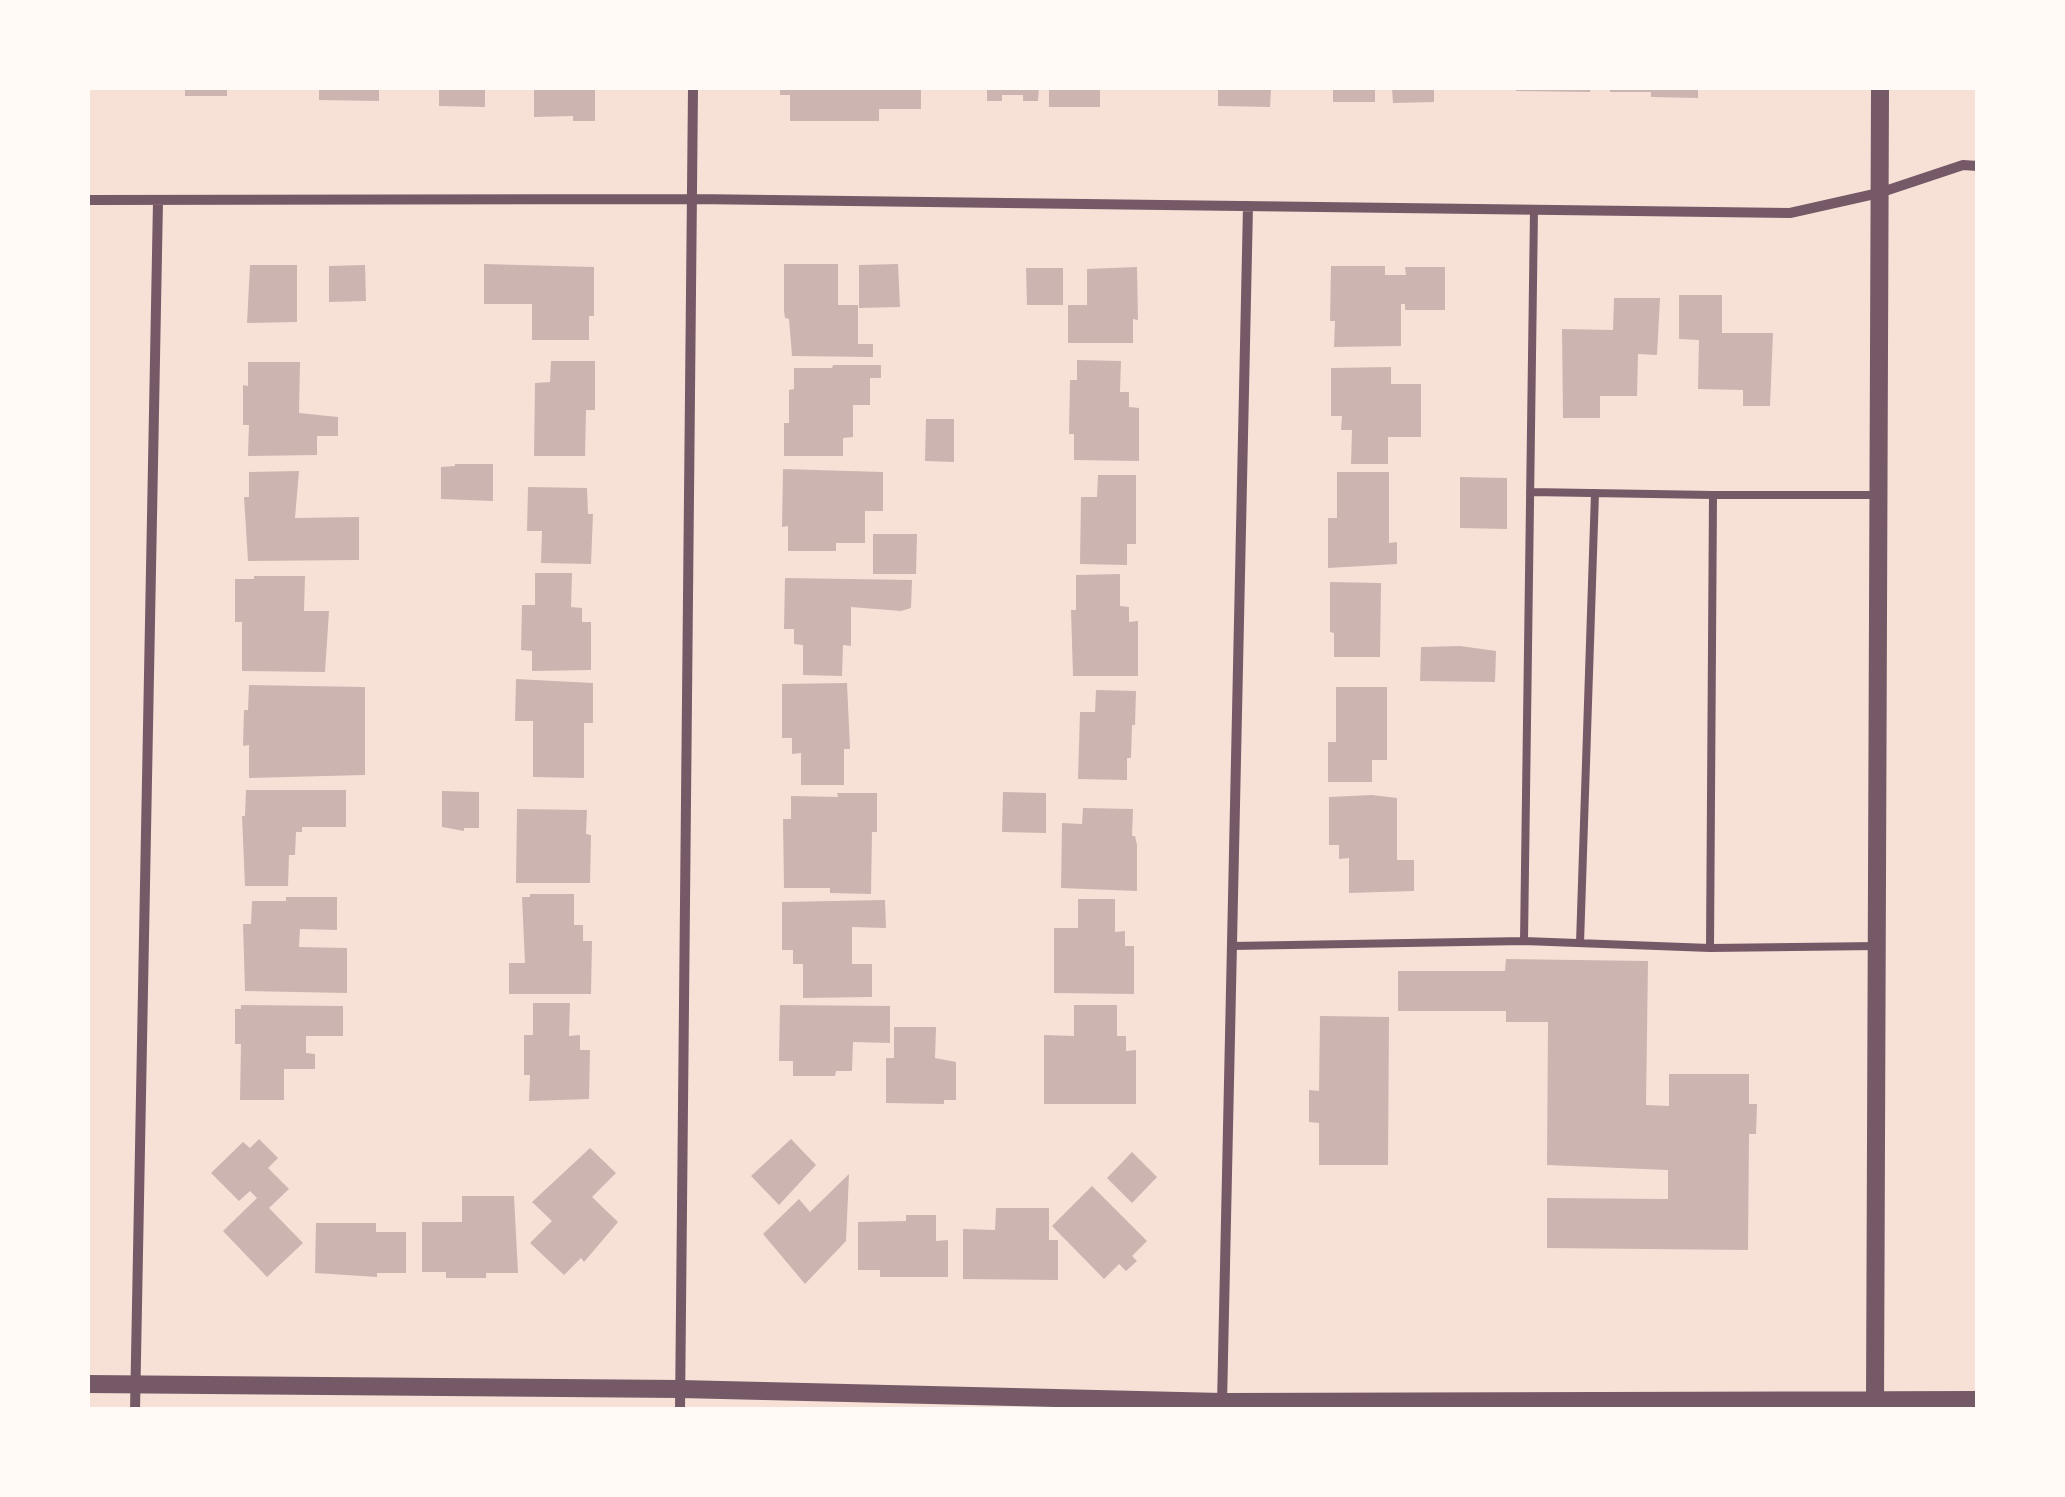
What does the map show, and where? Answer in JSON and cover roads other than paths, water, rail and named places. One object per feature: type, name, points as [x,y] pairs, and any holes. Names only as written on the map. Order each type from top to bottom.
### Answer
[{"type":"street","points":[[680,1410],[693,88]]},
{"type":"street","points":[[1875,1406],[1880,88]]},
{"type":"street","points":[[88,200],[693,199],[1790,213],[1878,193],[1963,166],[1978,166]]},
{"type":"street","points":[[136,1410],[158,201]]},
{"type":"street","points":[[1222,1406],[1248,206]]},
{"type":"street","points":[[88,1384],[680,1389],[1222,1406],[1875,1406],[1978,1400]]},
{"type":"lane","points":[[1524,942],[1534,210]]},
{"type":"lane","points":[[1530,492],[1878,494]]},
{"type":"lane","points":[[1580,944],[1595,493]]},
{"type":"lane","points":[[1710,948],[1713,496]]},
{"type":"lane","points":[[1232,946],[1524,942],[1710,948],[1877,946]]}]
